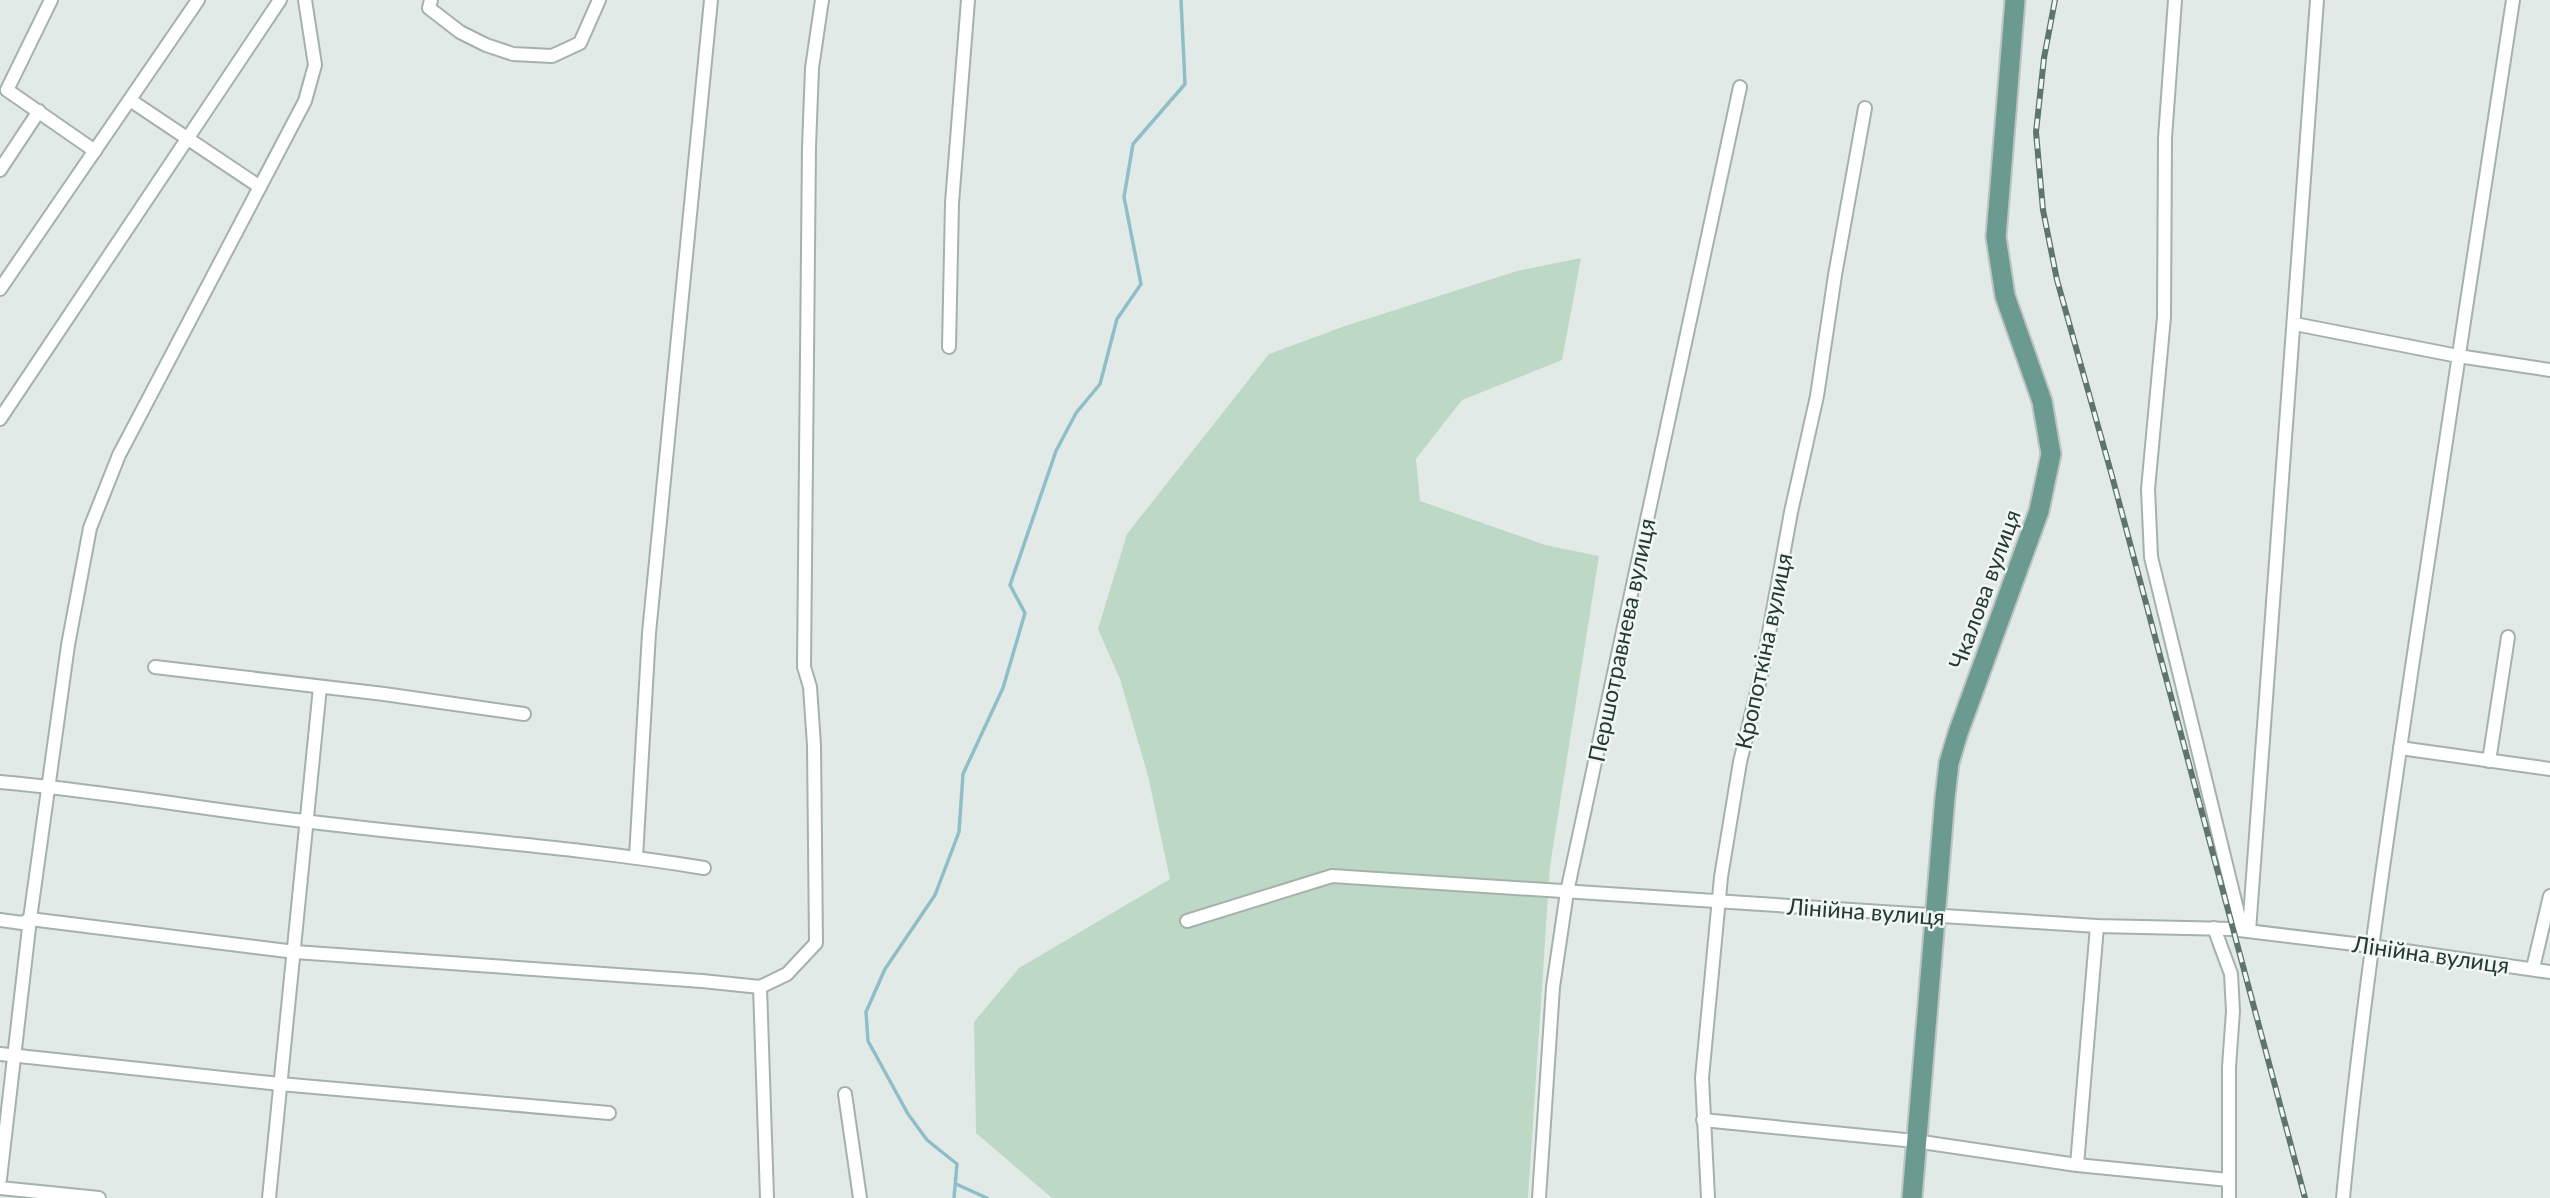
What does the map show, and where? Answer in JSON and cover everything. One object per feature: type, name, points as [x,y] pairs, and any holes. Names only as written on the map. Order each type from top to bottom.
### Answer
[{"type":"main road","name":"Чкалова вулиця","points":[[1912,1198],[1949,763],[2039,510],[2051,454],[2042,401],[2005,296],[1996,237],[2015,0]]},
{"type":"street","points":[[51,0],[6,90],[95,151]]},
{"type":"street","points":[[0,289],[198,0]]},
{"type":"street","points":[[0,419],[280,0]]},
{"type":"street","points":[[0,1179],[48,786],[68,645],[90,528],[119,455],[305,101],[315,65],[305,0]]},
{"type":"street","points":[[431,0],[429,8],[460,32],[486,45],[513,54],[552,55],[580,43],[599,0]]},
{"type":"street","points":[[636,857],[649,633],[711,0]]},
{"type":"street","points":[[0,920],[22,923],[30,919],[295,953],[760,987],[787,974],[816,943],[814,745],[810,687],[804,667],[809,147],[812,68],[822,0]]},
{"type":"street","points":[[949,347],[952,203],[968,0]]},
{"type":"street","points":[[2175,0],[2165,138],[2164,317],[2148,489],[2151,557],[2245,931]]},
{"type":"street","points":[[2245,931],[2295,324],[2317,0]]},
{"type":"street","points":[[2343,1198],[2371,946],[2513,0]]},
{"type":"street","name":"Першотравнева вулиця","points":[[1539,1198],[1553,987],[1567,892],[1740,87]]},
{"type":"street","points":[[130,100],[260,187]]},
{"type":"street","name":"Кропоткіна вулиця","points":[[1707,1198],[1702,1078],[1718,901],[1740,762],[1762,671],[1791,512],[1821,376],[1835,275],[1865,108]]},
{"type":"street","points":[[0,170],[39,111]]},
{"type":"street","points":[[2295,324],[2458,356],[2550,370]]},
{"type":"street","points":[[2488,761],[2508,637]]},
{"type":"street","points":[[155,667],[524,714]]},
{"type":"street","points":[[269,1198],[320,687]]},
{"type":"street","points":[[2400,748],[2550,769]]},
{"type":"street","points":[[0,782],[48,786],[306,822],[636,857],[704,868]]},
{"type":"street","name":"Лінійна вулиця","points":[[1187,921],[1332,876],[2097,926],[2214,928],[2371,946],[2550,972]]},
{"type":"street","points":[[2533,968],[2550,896]]},
{"type":"street","points":[[2077,1165],[2097,926]]},
{"type":"street","points":[[2214,928],[2231,974],[2233,1011],[2229,1067],[2229,1198]]},
{"type":"street","points":[[760,987],[767,1198]]},
{"type":"street","points":[[0,1054],[280,1084],[609,1113]]},
{"type":"street","points":[[845,1094],[860,1198]]},
{"type":"street","points":[[1703,1119],[1915,1141],[2077,1165],[2230,1180]]},
{"type":"street","points":[[0,1188],[99,1198]]},
{"type":"green space","points":[[1581,258],[1562,360],[1462,400],[1416,459],[1420,501],[1545,545],[1599,556],[1550,866],[1528,1198],[1052,1198],[976,1133],[974,1022],[1019,968],[1170,879],[1148,776],[1120,679],[1098,629],[1127,534],[1269,354],[1345,326],[1517,271]]},
{"type":"waterway","points":[[954,1198],[957,1164],[927,1140],[908,1114],[868,1041],[866,1012],[885,969],[935,895],[959,832],[963,774],[1003,688],[1025,613],[1010,585],[1056,451],[1076,413],[1100,384],[1117,319],[1141,284],[1124,197],[1133,144],[1185,84],[1181,0]]},
{"type":"waterway","points":[[956,1184],[987,1198]]},
{"type":"railway","points":[[2055,0],[2044,58],[2036,132],[2043,210],[2057,280],[2305,1198]]}]
